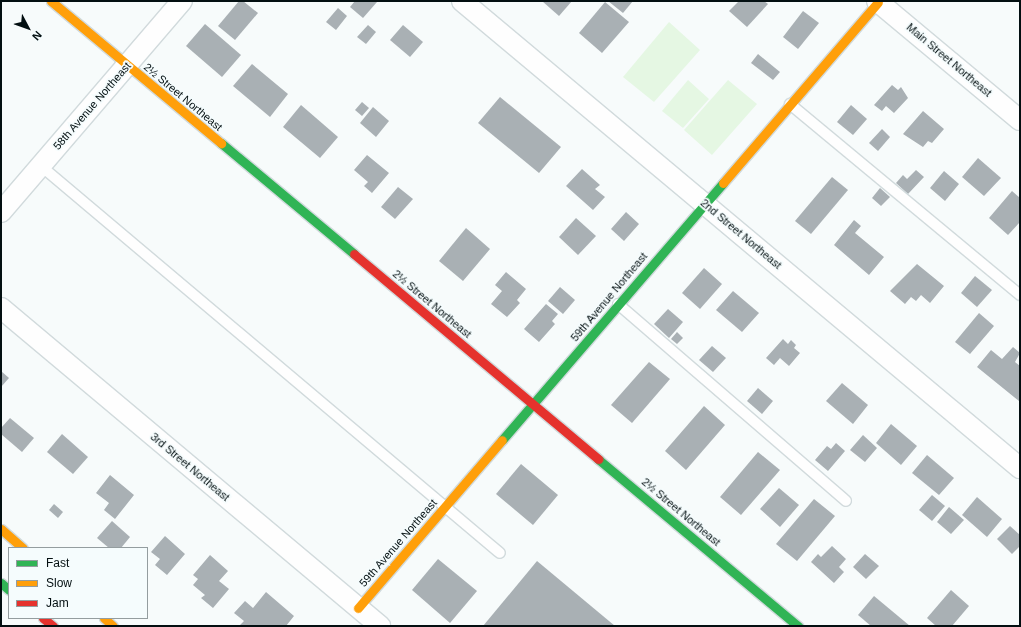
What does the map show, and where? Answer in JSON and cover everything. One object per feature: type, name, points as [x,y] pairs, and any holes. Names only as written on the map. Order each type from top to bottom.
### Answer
[{"type":"street","name":"2½ Street Northeast","points":[[51,1],[798,626]]},
{"type":"street","name":"58th Avenue Northeast","points":[[1,212],[182,1]]},
{"type":"street","name":"2nd Street Northeast","points":[[462,1],[1020,468]]},
{"type":"street","name":"59th Avenue Northeast","points":[[358,608],[878,1]]},
{"type":"street","name":"Main Street Northeast","points":[[878,1],[1020,120]]},
{"type":"street","name":"3rd Street Northeast","points":[[1,308],[380,626]]},
{"type":"street","points":[[1,529],[22,547]]},
{"type":"street","points":[[44,619],[52,626]]},
{"type":"street","points":[[105,619],[114,626]]},
{"type":"lane","points":[[790,104],[1020,295]]},
{"type":"lane","points":[[41,166],[446,505],[500,553]]},
{"type":"lane","points":[[618,304],[846,501]]},
{"type":"green space","points":[[669,22],[700,50],[654,102],[623,77]]},
{"type":"green space","points":[[688,80],[709,99],[683,128],[662,111]]},
{"type":"green space","points":[[728,80],[757,104],[712,155],[684,130]]},
{"type":"building","points":[[239,1],[243,1],[258,13],[235,40],[218,26]]},
{"type":"building","points":[[355,1],[377,2],[363,18],[350,7]]},
{"type":"building","points":[[542,1],[572,1],[559,16]]},
{"type":"building","points":[[608,1],[633,1],[623,13]]},
{"type":"building","points":[[739,1],[764,1],[768,4],[747,27],[729,11]]},
{"type":"building","points":[[605,2],[629,22],[602,53],[579,33]]},
{"type":"building","points":[[338,8],[347,16],[336,30],[326,22]]},
{"type":"building","points":[[803,11],[819,23],[798,49],[783,37]]},
{"type":"building","points":[[205,24],[241,55],[222,77],[186,46]]},
{"type":"building","points":[[368,25],[376,32],[366,44],[357,37]]},
{"type":"building","points":[[403,25],[423,42],[410,57],[390,40]]},
{"type":"building","points":[[758,54],[780,72],[773,80],[751,63]]},
{"type":"building","points":[[252,64],[288,94],[270,117],[233,86]]},
{"type":"building","points":[[892,85],[898,90],[901,87],[908,98],[894,113],[886,106],[882,111],[874,105]]},
{"type":"building","points":[[500,97],[561,147],[539,173],[478,123]]},
{"type":"building","points":[[362,102],[369,108],[362,116],[355,110]]},
{"type":"building","points":[[301,105],[338,137],[320,158],[283,127]]},
{"type":"building","points":[[851,105],[867,119],[853,135],[837,122]]},
{"type":"building","points":[[373,107],[389,121],[376,137],[360,123]]},
{"type":"building","points":[[923,111],[944,129],[932,143],[928,141],[923,147],[903,134]]},
{"type":"building","points":[[882,129],[890,137],[878,151],[869,143]]},
{"type":"building","points":[[367,155],[389,173],[372,193],[364,186],[368,182],[354,170]]},
{"type":"building","points":[[978,158],[1001,178],[984,196],[962,177]]},
{"type":"building","points":[[582,169],[600,185],[595,189],[605,197],[593,210],[566,186]]},
{"type":"building","points":[[916,170],[924,177],[908,194],[896,183],[903,175],[907,179]]},
{"type":"building","points":[[944,171],[959,184],[945,201],[930,188]]},
{"type":"building","points":[[832,177],[848,190],[811,234],[795,221]]},
{"type":"building","points":[[398,187],[413,199],[395,219],[381,207]]},
{"type":"building","points":[[880,188],[890,197],[881,206],[872,198]]},
{"type":"building","points":[[1012,191],[1020,198],[1020,222],[1008,235],[989,218]]},
{"type":"building","points":[[626,212],[639,224],[624,241],[611,229]]},
{"type":"building","points":[[576,218],[596,236],[578,255],[559,237]]},
{"type":"building","points":[[854,220],[861,226],[855,233],[884,257],[869,275],[834,245]]},
{"type":"building","points":[[466,228],[490,249],[463,281],[439,261]]},
{"type":"building","points":[[917,264],[944,286],[930,303],[921,295],[916,301],[911,297],[905,304],[890,291]]},
{"type":"building","points":[[704,268],[722,284],[700,309],[682,293]]},
{"type":"building","points":[[506,272],[526,289],[517,300],[520,303],[507,317],[491,304],[502,291],[495,285]]},
{"type":"building","points":[[975,276],[992,290],[977,307],[961,293]]},
{"type":"building","points":[[560,287],[575,300],[563,314],[548,301]]},
{"type":"building","points":[[733,291],[759,313],[742,332],[716,310]]},
{"type":"building","points":[[546,304],[558,314],[552,321],[555,324],[539,342],[524,329]]},
{"type":"building","points":[[668,309],[683,322],[669,338],[654,324]]},
{"type":"building","points":[[979,313],[994,326],[970,354],[955,342]]},
{"type":"building","points":[[677,332],[683,338],[677,344],[671,339]]},
{"type":"building","points":[[783,339],[788,344],[791,340],[796,345],[794,348],[800,353],[789,366],[780,358],[774,365],[766,358]]},
{"type":"building","points":[[712,346],[726,358],[713,372],[699,360]]},
{"type":"building","points":[[1013,347],[1020,353],[1015,362],[1020,366],[1019,401],[977,367],[991,350],[1002,359]]},
{"type":"building","points":[[649,362],[670,379],[632,423],[611,405]]},
{"type":"building","points":[[1,371],[9,378],[1,387]]},
{"type":"building","points":[[842,383],[868,405],[853,424],[826,401]]},
{"type":"building","points":[[758,388],[773,401],[762,414],[747,401]]},
{"type":"building","points":[[704,406],[725,425],[686,470],[665,451]]},
{"type":"building","points":[[10,418],[34,438],[22,452],[1,434],[1,428]]},
{"type":"building","points":[[891,424],[917,446],[901,465],[876,443]]},
{"type":"building","points":[[62,434],[88,457],[73,474],[47,452]]},
{"type":"building","points":[[863,435],[877,448],[865,462],[850,450]]},
{"type":"building","points":[[836,443],[845,451],[828,471],[815,460],[827,446],[831,449]]},
{"type":"building","points":[[758,452],[780,470],[741,515],[720,497]]},
{"type":"building","points":[[927,455],[954,478],[939,495],[912,473]]},
{"type":"building","points":[[521,464],[558,495],[533,525],[496,494]]},
{"type":"building","points":[[110,475],[134,495],[115,519],[104,510],[109,503],[96,493]]},
{"type":"building","points":[[779,488],[799,505],[780,527],[760,509]]},
{"type":"building","points":[[932,495],[945,506],[932,521],[919,510]]},
{"type":"building","points":[[977,497],[1002,519],[987,537],[962,515]]},
{"type":"building","points":[[814,499],[835,516],[797,561],[776,544]]},
{"type":"building","points":[[54,504],[63,512],[58,518],[49,510]]},
{"type":"building","points":[[949,507],[964,520],[951,534],[937,522]]},
{"type":"building","points":[[112,521],[130,537],[122,547],[108,547],[97,538]]},
{"type":"building","points":[[1010,526],[1020,535],[1020,546],[1012,554],[997,539]]},
{"type":"building","points":[[165,536],[185,554],[167,575],[155,565],[160,559],[151,552]]},
{"type":"building","points":[[832,546],[846,559],[839,567],[844,572],[834,583],[811,562],[818,554],[821,557]]},
{"type":"building","points":[[865,554],[879,566],[866,579],[853,567]]},
{"type":"building","points":[[210,555],[228,571],[219,581],[229,589],[213,608],[201,598],[205,595],[193,585],[198,579],[193,575]]},
{"type":"building","points":[[438,559],[477,591],[450,623],[412,590]]},
{"type":"building","points":[[537,561],[615,626],[483,626]]},
{"type":"building","points":[[951,590],[969,606],[952,626],[936,626],[927,618]]},
{"type":"building","points":[[266,592],[294,616],[286,626],[239,626],[244,621],[234,613],[245,601],[253,608]]},
{"type":"building","points":[[874,596],[910,626],[871,626],[858,615]]},
{"type":"traffic: fast","points":[[221,143],[354,254]]},
{"type":"traffic: fast","points":[[502,440],[723,183]]},
{"type":"traffic: fast","points":[[598,459],[798,626]]},
{"type":"traffic: fast","points":[[1,583],[8,589]]},
{"type":"traffic: slow","points":[[51,1],[221,143]]},
{"type":"traffic: slow","points":[[723,183],[878,2]]},
{"type":"traffic: slow","points":[[358,608],[502,440]]},
{"type":"traffic: slow","points":[[1,529],[22,547]]},
{"type":"traffic: slow","points":[[105,619],[113,626]]},
{"type":"traffic: jam","points":[[354,254],[598,459]]},
{"type":"traffic: jam","points":[[44,619],[53,626]]}]
